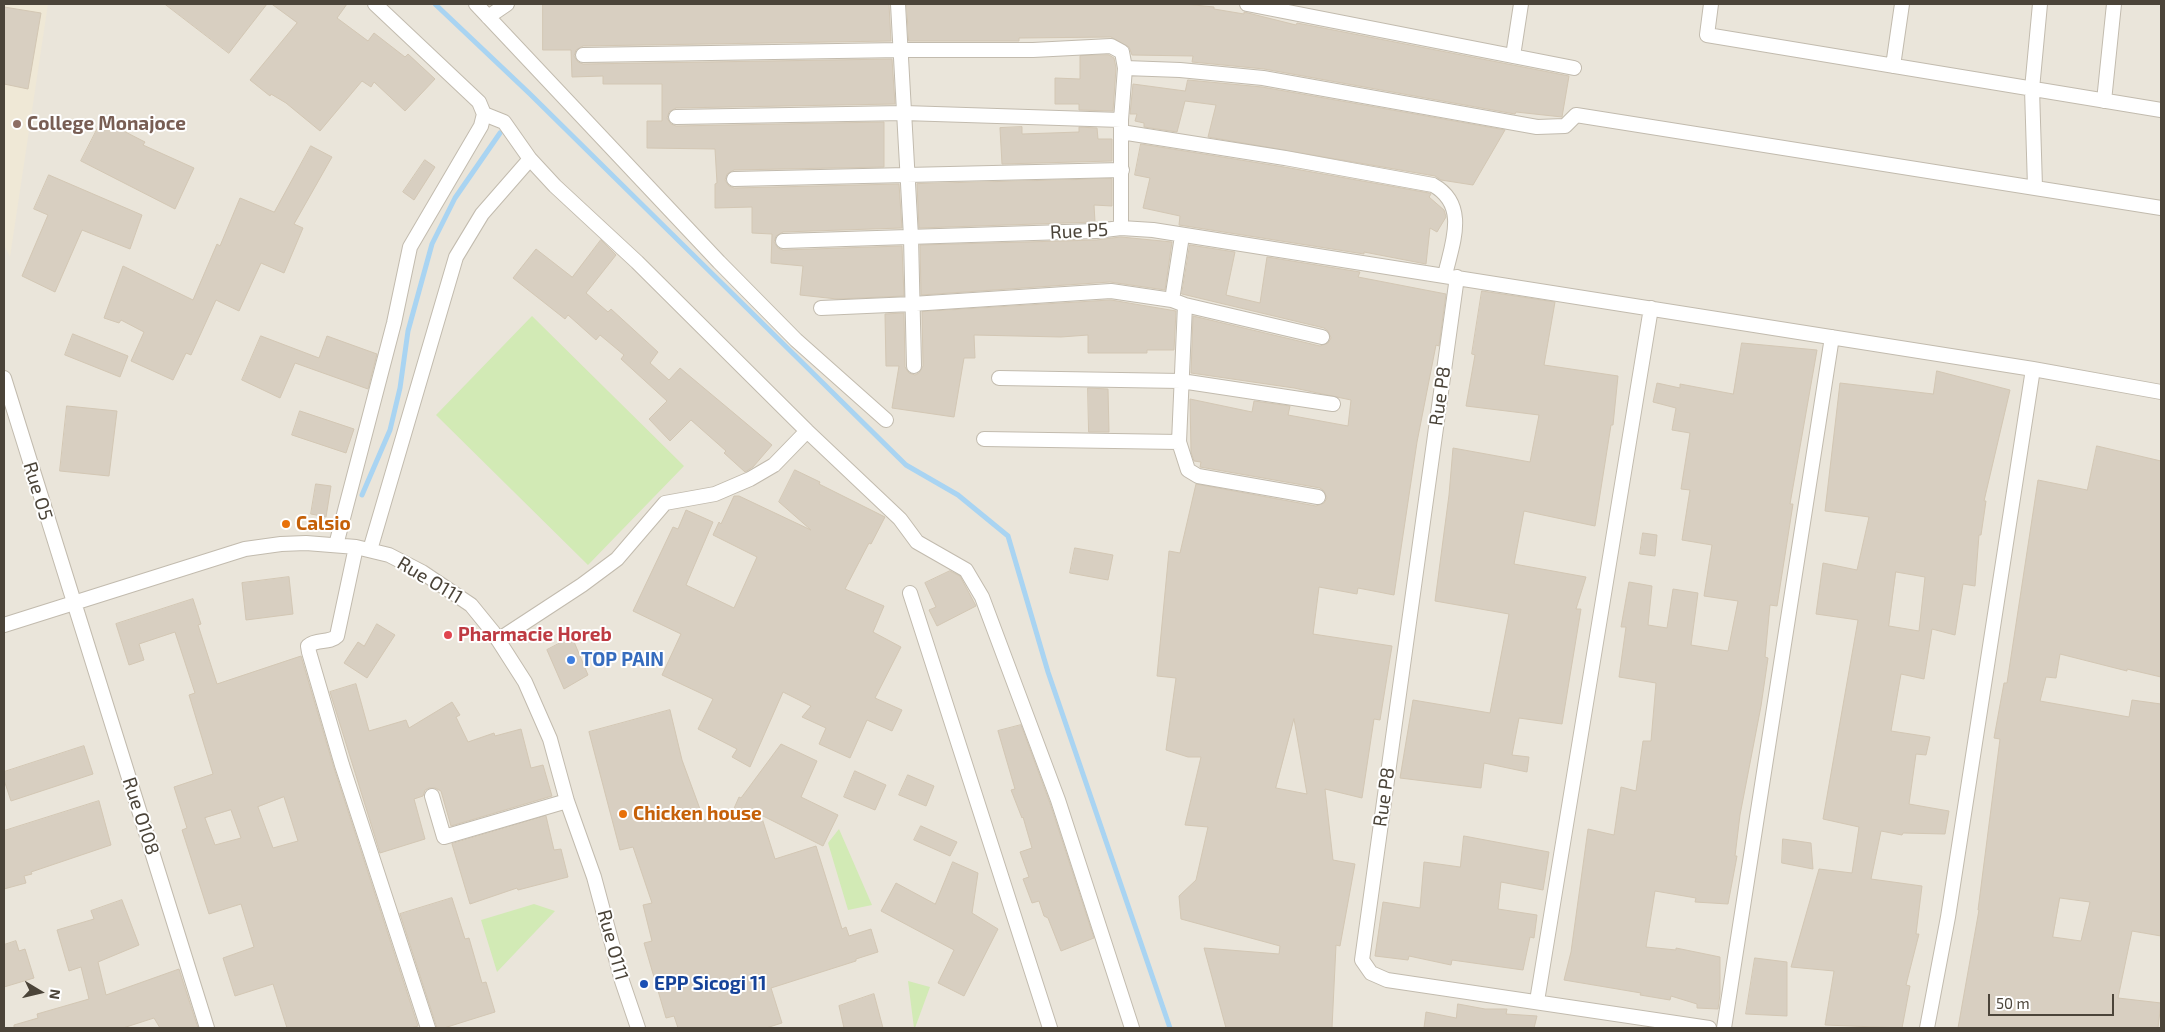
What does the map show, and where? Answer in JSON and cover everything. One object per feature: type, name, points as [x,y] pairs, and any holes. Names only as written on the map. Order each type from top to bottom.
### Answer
[{"type":"street","points":[[336,544],[394,322],[410,247],[481,126],[484,114],[479,102],[375,4]]},
{"type":"street","points":[[476,4],[718,262],[796,340],[886,420]]},
{"type":"street","points":[[488,17],[507,4]]},
{"type":"street","points":[[898,4],[911,237],[914,366]]},
{"type":"street","points":[[1247,4],[1574,68]]},
{"type":"street","points":[[1513,56],[1521,4]]},
{"type":"street","points":[[1712,4],[1707,35],[2161,110]]},
{"type":"street","points":[[1893,66],[1902,4]]},
{"type":"street","points":[[2035,187],[2032,89],[2040,4]]},
{"type":"street","points":[[2104,101],[2114,4]]},
{"type":"street","points":[[583,55],[1034,50],[1111,46],[1122,52],[1125,68],[1121,126],[1121,228]]},
{"type":"street","points":[[1125,68],[1180,70],[1263,78],[1537,127],[1565,126],[1576,115],[2161,208]]},
{"type":"street","name":"Rue P8","points":[[676,117],[904,113],[1121,126],[1433,185],[1442,190],[1457,218],[1451,276],[1362,960],[1371,973],[1387,980],[1709,1028]]},
{"type":"street","points":[[484,114],[504,122],[530,159],[555,186],[637,262],[807,431],[900,519],[917,542],[966,570],[982,597],[1058,800],[1132,1028]]},
{"type":"street","points":[[370,550],[456,257],[482,214],[530,159]]},
{"type":"street","points":[[734,179],[1122,170]]},
{"type":"street","name":"Rue P5","points":[[783,241],[1096,231],[1121,228],[1153,230],[2033,369],[2161,392]]},
{"type":"street","points":[[1182,236],[1178,302],[1184,360],[1181,381],[1180,442],[1188,470],[1198,476],[1318,497]]},
{"type":"street","points":[[821,308],[1111,291],[1178,302],[1322,337]]},
{"type":"street","points":[[1537,1002],[1651,308]]},
{"type":"street","points":[[1724,1028],[1832,337]]},
{"type":"street","points":[[1928,1028],[1949,907],[2033,369]]},
{"type":"street","name":"Rue O5","points":[[4,378],[74,604]]},
{"type":"street","points":[[999,378],[1181,381],[1333,404]]},
{"type":"street","points":[[498,640],[582,585],[617,558],[665,502],[715,494],[750,479],[774,466],[807,431]]},
{"type":"street","points":[[984,439],[1180,442]]},
{"type":"street","name":"Rue O111","points":[[4,625],[245,549],[281,544],[336,544],[370,550],[388,555],[443,585],[470,605],[498,640],[525,682],[546,731],[594,877],[622,981],[638,1028]]},
{"type":"street","points":[[356,547],[337,636],[333,640],[312,642],[308,646],[342,765],[428,1028]]},
{"type":"street","points":[[910,593],[1050,1028]]},
{"type":"street","name":"Rue O108","points":[[74,604],[207,1028]]},
{"type":"street","points":[[432,796],[444,836],[568,801]]},
{"type":"shaded area","points":[[4,4],[2161,4],[2161,1028],[4,1028]]},
{"type":"shaded area","name":"College Monajoce","points":[[4,4],[48,4],[10,257],[4,245]]},
{"type":"green space","points":[[532,316],[684,466],[588,565],[436,415]]},
{"type":"green space","points":[[839,829],[872,905],[848,910],[828,843]]},
{"type":"green space","points":[[534,904],[555,911],[497,972],[481,920]]},
{"type":"green space","points":[[908,981],[930,987],[915,1028],[914,1028]]},
{"type":"building","points":[[165,4],[267,4],[229,53]]},
{"type":"building","points":[[272,4],[347,4],[337,18],[368,41],[374,33],[405,57],[408,54],[435,79],[405,111],[374,82],[371,87],[362,81],[320,131],[286,103],[271,94],[270,96],[250,80],[297,23]]},
{"type":"building","points":[[543,4],[889,4],[891,41],[583,46],[576,50],[574,56],[578,62],[583,64],[892,59],[895,104],[676,108],[669,112],[667,118],[671,124],[676,126],[884,122],[884,167],[734,170],[727,174],[725,180],[729,186],[734,188],[899,184],[902,228],[783,232],[776,236],[774,242],[778,248],[783,250],[902,246],[904,296],[837,299],[800,295],[803,266],[771,263],[772,234],[752,233],[752,207],[715,208],[715,184],[717,183],[715,149],[647,148],[647,121],[662,121],[662,84],[603,84],[603,76],[572,77],[571,50],[543,50]]},
{"type":"building","points":[[907,4],[1184,4],[1214,7],[1214,9],[1244,14],[1244,12],[1296,25],[1297,23],[1569,76],[1562,117],[1516,112],[1515,114],[1264,69],[1192,62],[1193,56],[1132,55],[1129,47],[1111,37],[1019,38],[1019,41],[909,41]]},
{"type":"building","points":[[4,7],[41,13],[28,89],[4,84]]},
{"type":"building","points":[[1109,55],[1114,58],[1116,68],[1113,111],[1079,110],[1079,104],[1055,104],[1055,78],[1080,79],[1080,56]]},
{"type":"building","points":[[1188,80],[1262,87],[1505,130],[1473,185],[1441,180],[1435,176],[1208,137],[1216,105],[1185,101],[1177,132],[1144,127],[1144,123],[1135,121],[1137,114],[1130,114],[1133,84],[1185,91]]},
{"type":"building","points":[[102,120],[145,142],[143,145],[194,168],[175,209],[81,161]]},
{"type":"building","points":[[1022,127],[1022,134],[1079,132],[1079,127],[1097,128],[1098,139],[1112,139],[1112,161],[1002,164],[1000,128]]},
{"type":"building","points":[[1141,144],[1429,193],[1431,194],[1429,197],[1444,210],[1446,217],[1437,232],[1430,228],[1426,264],[1364,252],[1364,254],[1179,225],[1180,216],[1143,208],[1150,178],[1135,175]]},
{"type":"building","points":[[311,146],[332,157],[294,224],[303,228],[284,273],[261,263],[239,311],[216,300],[191,355],[186,353],[173,380],[131,361],[144,332],[121,320],[119,323],[104,318],[123,266],[193,300],[217,244],[220,246],[240,198],[274,212]]},
{"type":"building","points":[[425,160],[435,167],[414,200],[403,192]]},
{"type":"building","points":[[49,175],[142,215],[130,249],[82,230],[55,292],[22,276],[48,215],[34,209]]},
{"type":"building","points":[[1112,179],[1112,206],[1094,205],[1095,222],[919,228],[917,184]]},
{"type":"building","points":[[1121,237],[1172,242],[1165,290],[1110,282],[921,295],[920,245],[1096,240]]},
{"type":"building","points":[[601,240],[616,255],[586,293],[608,312],[611,309],[658,352],[650,363],[669,380],[680,368],[772,445],[753,467],[745,472],[724,453],[726,451],[691,420],[670,441],[649,419],[667,401],[621,359],[624,355],[600,335],[596,340],[568,315],[565,319],[513,278],[536,249],[572,277]]},
{"type":"building","points":[[1190,245],[1235,252],[1226,295],[1260,303],[1267,257],[1360,272],[1358,277],[1446,294],[1439,346],[1436,345],[1417,442],[1394,595],[1358,588],[1357,594],[1319,587],[1313,634],[1392,646],[1380,720],[1374,719],[1362,798],[1325,789],[1333,860],[1355,864],[1340,946],[1336,945],[1332,1028],[1226,1028],[1204,948],[1279,954],[1280,946],[1181,919],[1179,896],[1196,880],[1208,827],[1185,825],[1201,757],[1188,757],[1166,750],[1176,678],[1157,676],[1169,551],[1180,553],[1196,484],[1316,506],[1324,503],[1327,498],[1324,491],[1320,488],[1200,467],[1201,462],[1194,461],[1191,452],[1190,399],[1252,412],[1254,401],[1290,406],[1288,415],[1348,426],[1351,400],[1294,388],[1191,373],[1193,316],[1320,346],[1328,343],[1331,338],[1328,331],[1324,328],[1182,294]],"holes":[[[1294,719],[1307,794],[1276,788]]]},
{"type":"building","points":[[1482,291],[1555,302],[1544,365],[1618,376],[1613,425],[1611,425],[1595,526],[1524,511],[1514,564],[1586,577],[1576,609],[1581,609],[1562,724],[1519,718],[1512,755],[1529,757],[1527,772],[1484,763],[1481,788],[1400,778],[1413,700],[1490,713],[1509,614],[1435,601],[1449,495],[1453,448],[1530,462],[1539,415],[1466,406],[1475,355],[1472,354]]},
{"type":"building","points":[[1111,300],[1176,311],[1174,350],[1147,350],[1147,353],[1088,353],[1088,335],[1061,337],[974,335],[975,358],[964,358],[954,417],[892,408],[899,366],[886,366],[885,314],[904,313],[905,367],[909,373],[915,375],[919,373],[923,366],[922,312]]},
{"type":"building","points":[[73,334],[128,356],[120,377],[65,355]]},
{"type":"building","points":[[261,336],[319,358],[327,336],[377,354],[368,389],[295,363],[280,398],[242,380]]},
{"type":"building","points":[[1742,343],[1817,350],[1790,504],[1793,504],[1777,606],[1770,605],[1765,657],[1768,658],[1761,706],[1740,815],[1735,856],[1737,856],[1728,904],[1695,902],[1696,898],[1655,891],[1646,947],[1676,950],[1676,948],[1720,957],[1718,1009],[1697,1008],[1697,1004],[1671,996],[1670,1000],[1640,995],[1641,993],[1564,980],[1571,952],[1588,829],[1614,835],[1621,787],[1636,791],[1643,741],[1651,741],[1656,683],[1619,677],[1626,627],[1621,627],[1629,582],[1652,586],[1648,625],[1667,628],[1673,589],[1698,593],[1691,645],[1728,651],[1738,601],[1704,596],[1712,545],[1682,540],[1690,490],[1681,489],[1690,433],[1672,430],[1676,408],[1653,402],[1657,383],[1680,388],[1680,384],[1733,394]]},
{"type":"building","points":[[1937,371],[2010,390],[1984,501],[1986,501],[1981,535],[1979,535],[1975,586],[1963,584],[1955,635],[1932,629],[1924,679],[1901,674],[1891,731],[1930,737],[1926,755],[1916,754],[1909,804],[1949,811],[1945,834],[1903,833],[1902,835],[1881,831],[1871,879],[1922,886],[1916,934],[1919,934],[1906,985],[1910,986],[1902,1028],[1825,1025],[1834,971],[1791,967],[1819,869],[1852,873],[1859,827],[1823,819],[1858,620],[1816,614],[1823,563],[1857,570],[1869,517],[1825,511],[1840,383],[1933,394]],"holes":[[[1896,572],[1925,577],[1919,631],[1889,626]]]},
{"type":"building","points":[[1088,388],[1108,389],[1109,432],[1089,432]]},
{"type":"building","points":[[67,406],[117,411],[109,476],[60,471]]},
{"type":"building","points":[[300,411],[354,429],[346,453],[292,435]]},
{"type":"building","points":[[2097,446],[2161,461],[2161,677],[2127,669],[2127,671],[2060,654],[2056,678],[2046,677],[2040,701],[2129,717],[2132,700],[2161,704],[2161,936],[2132,931],[2118,998],[2161,1003],[2158,1028],[1958,1028],[1979,910],[2000,739],[1994,738],[2004,683],[2007,683],[2038,480],[2087,490]],"holes":[[[2060,898],[2090,902],[2081,941],[2053,937]]]},
{"type":"building","points":[[795,470],[885,517],[845,589],[884,606],[873,632],[901,647],[875,698],[902,710],[892,731],[867,720],[850,758],[819,744],[826,728],[802,717],[811,706],[783,692],[750,767],[732,757],[737,749],[698,729],[713,699],[662,675],[681,634],[633,611],[673,527],[678,529],[686,510],[713,522],[686,585],[734,608],[757,557],[713,535],[719,522],[721,524],[734,496],[739,496],[811,530],[779,502]]},
{"type":"building","points":[[316,484],[331,486],[326,517],[311,514]]},
{"type":"building","points":[[1643,533],[1657,535],[1655,556],[1640,554]]},
{"type":"building","points":[[1075,548],[1113,555],[1108,580],[1070,573]]},
{"type":"building","points":[[950,571],[960,576],[976,606],[937,626],[929,610],[936,607],[925,583]]},
{"type":"building","points":[[289,577],[293,614],[246,620],[242,583]]},
{"type":"building","points":[[193,599],[201,624],[198,625],[217,684],[301,656],[334,768],[418,1026],[411,1028],[287,1028],[273,984],[235,996],[223,958],[254,947],[241,904],[209,914],[182,830],[187,828],[174,787],[213,774],[189,695],[195,693],[175,632],[139,644],[144,660],[129,665],[116,624]],"holes":[[[284,797],[298,841],[273,848],[258,807]],[[231,810],[241,838],[215,845],[205,818]]]},
{"type":"building","points":[[377,624],[395,635],[367,678],[344,663],[358,642],[364,646]]},
{"type":"building","points":[[572,637],[588,675],[564,689],[547,650]]},
{"type":"building","points":[[356,684],[369,731],[406,720],[409,728],[452,702],[460,715],[456,717],[468,742],[494,733],[495,736],[521,729],[531,768],[543,765],[552,796],[451,826],[441,791],[429,788],[425,790],[423,796],[414,799],[425,839],[380,853],[330,692]]},
{"type":"building","points":[[670,710],[682,760],[704,820],[732,813],[739,797],[741,798],[781,744],[817,761],[801,797],[838,815],[823,846],[761,815],[775,859],[816,846],[842,929],[846,927],[849,936],[871,929],[878,952],[856,959],[856,961],[771,988],[782,1023],[766,1028],[678,1028],[674,1016],[666,1018],[644,943],[652,941],[643,905],[652,903],[633,847],[620,850],[589,732]]},
{"type":"building","points":[[1021,725],[1050,803],[1094,938],[1061,951],[1048,918],[1044,916],[1039,901],[1032,903],[1023,879],[1029,877],[1020,852],[1032,848],[1023,817],[1011,790],[1015,789],[998,731]]},
{"type":"building","points":[[84,746],[93,774],[11,801],[4,780],[4,772]]},
{"type":"building","points":[[855,771],[886,785],[875,810],[844,797]]},
{"type":"building","points":[[908,775],[934,786],[926,806],[899,795]]},
{"type":"building","points":[[99,801],[111,845],[31,872],[32,874],[24,876],[26,883],[4,889],[4,831]]},
{"type":"building","points":[[546,816],[554,850],[561,849],[568,877],[518,890],[517,888],[470,904],[452,844]]},
{"type":"building","points":[[921,826],[957,842],[950,856],[914,840]]},
{"type":"building","points":[[1464,836],[1549,852],[1543,890],[1501,882],[1498,909],[1537,915],[1534,938],[1530,937],[1523,970],[1452,960],[1451,965],[1409,956],[1408,960],[1375,956],[1383,902],[1420,908],[1424,862],[1460,867]]},
{"type":"building","points":[[1783,839],[1811,843],[1813,869],[1782,863]]},
{"type":"building","points":[[953,862],[978,873],[972,913],[998,929],[964,996],[938,983],[954,950],[881,911],[896,883],[935,904]]},
{"type":"building","points":[[452,898],[465,939],[469,938],[482,983],[486,982],[495,1012],[444,1028],[437,1028],[400,914]]},
{"type":"building","points":[[122,900],[139,945],[98,962],[106,995],[179,969],[198,1028],[160,1028],[154,1018],[123,1028],[14,1028],[14,1025],[38,1018],[37,1014],[89,999],[81,967],[69,971],[57,930],[94,919],[91,911]]},
{"type":"building","points":[[16,941],[19,951],[25,949],[34,978],[4,987],[4,945]]},
{"type":"building","points":[[1755,958],[1787,962],[1787,1016],[1746,1014]]},
{"type":"building","points":[[874,994],[883,1028],[844,1028],[839,1006]]},
{"type":"building","points":[[1458,1004],[1485,1009],[1507,1009],[1506,1014],[1537,1016],[1534,1028],[1424,1028],[1426,1012],[1456,1018]]},
{"type":"waterway","points":[[435,4],[530,94],[906,465],[958,495],[1008,536],[1048,672],[1170,1028]]},
{"type":"waterway","points":[[362,495],[390,430],[400,388],[408,331],[432,244],[455,198],[500,133]]},
{"type":"place","name":"College Monajoce","points":[[17,124]]},
{"type":"place","name":"Calsio","points":[[286,524]]},
{"type":"place","name":"Pharmacie Horeb","points":[[448,635]]},
{"type":"place","name":"TOP PAIN","points":[[571,660]]},
{"type":"place","name":"Chicken house","points":[[623,814]]},
{"type":"place","name":"EPP Sicogi 11","points":[[644,984]]}]
